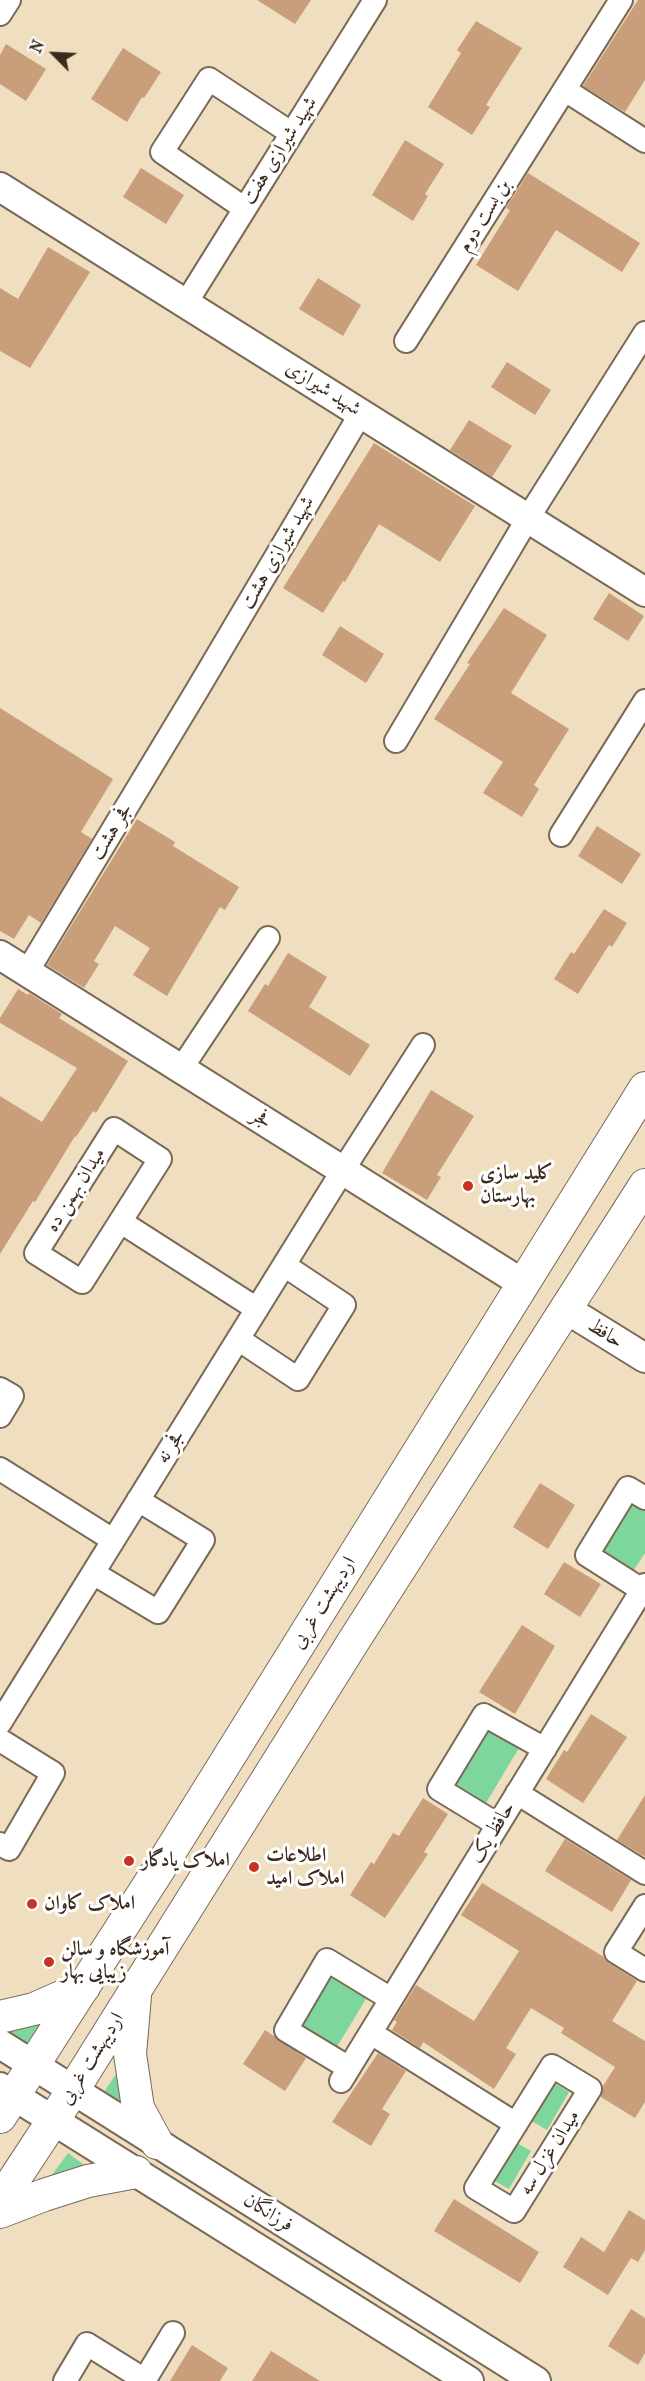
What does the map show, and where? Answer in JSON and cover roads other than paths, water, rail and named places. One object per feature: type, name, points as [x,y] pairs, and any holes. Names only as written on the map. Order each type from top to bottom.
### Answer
[{"type":"main road","name":"اردیبهشت غربی","points":[[4,2099],[32,2065],[84,1987],[645,1088]]},
{"type":"main road","name":"اردیبهشت غربی","points":[[0,2201],[73,2090],[347,1652],[645,1185]]},
{"type":"main road","points":[[0,2017],[34,2009],[84,1987]]},
{"type":"main road","points":[[136,1989],[130,2055],[138,2108],[156,2142]]},
{"type":"main road","points":[[0,2212],[88,2181],[136,2172]]},
{"type":"street","points":[[0,14],[9,0]]},
{"type":"street","name":"شهید شیرازی هفت","points":[[186,303],[375,0]]},
{"type":"street","name":"بن بست دوم","points":[[406,341],[621,0]]},
{"type":"street","points":[[244,208],[162,152],[209,79],[291,133]]},
{"type":"street","points":[[565,90],[645,141]]},
{"type":"street","name":"شهید شیرازی","points":[[0,187],[645,592]]},
{"type":"street","points":[[396,741],[528,518],[645,333]]},
{"type":"street","name":"شهید شیرازی هشت","points":[[196,692],[361,413]]},
{"type":"street","name":"فجر هشت","points":[[27,972],[196,692]]},
{"type":"street","points":[[561,835],[645,701]]},
{"type":"street","points":[[181,1069],[268,938]]},
{"type":"street","name":"فجر","points":[[0,955],[522,1283]]},
{"type":"street","name":"فجر نه","points":[[0,1724],[343,1170],[423,1045]]},
{"type":"street","name":"میدان بهمن ده","points":[[114,1129],[160,1159],[121,1222],[82,1282],[36,1253],[114,1129]]},
{"type":"street","points":[[121,1222],[257,1309]]},
{"type":"street","points":[[238,1339],[298,1379],[344,1305],[284,1265]]},
{"type":"street","name":"حافظ","points":[[566,1309],[645,1358]]},
{"type":"street","points":[[0,1389],[12,1396],[0,1416]]},
{"type":"street","points":[[0,1469],[113,1540]]},
{"type":"street","points":[[644,1588],[587,1555],[628,1488],[645,1498]]},
{"type":"street","points":[[93,1573],[158,1612],[203,1540],[138,1500]]},
{"type":"street","name":"حافظ یک","points":[[391,1999],[327,1960],[286,2030],[345,2074],[644,1588]]},
{"type":"street","points":[[498,1825],[439,1789],[484,1715],[545,1749]]},
{"type":"street","points":[[0,1740],[53,1773],[9,1849],[0,1844]]},
{"type":"street","points":[[517,1793],[645,1873]]},
{"type":"street","points":[[645,1906],[616,1952],[645,1971]]},
{"type":"street","points":[[371,2033],[516,2124]]},
{"type":"street","name":"فرزانگان","points":[[0,2044],[536,2381]]},
{"type":"street","name":"میدان غزل سه","points":[[552,2066],[590,2089],[514,2211],[476,2188],[516,2124],[552,2066]]},
{"type":"street","name":"فرزانگان","points":[[4,2099],[53,2120],[469,2381]]},
{"type":"street","points":[[65,2381],[87,2344],[145,2380],[173,2333]]},
{"type":"place","name":"کلید سازی بهارستان","points":[[468,1186]]},
{"type":"place","name":"املاک یادگار","points":[[129,1861]]},
{"type":"place","name":"اطلاعات املاک امید","points":[[254,1867]]},
{"type":"place","name":"املاک کاوان","points":[[32,1904]]},
{"type":"place","name":"آموزشگاه و سالن زیبایی بهار","points":[[49,1962]]}]
